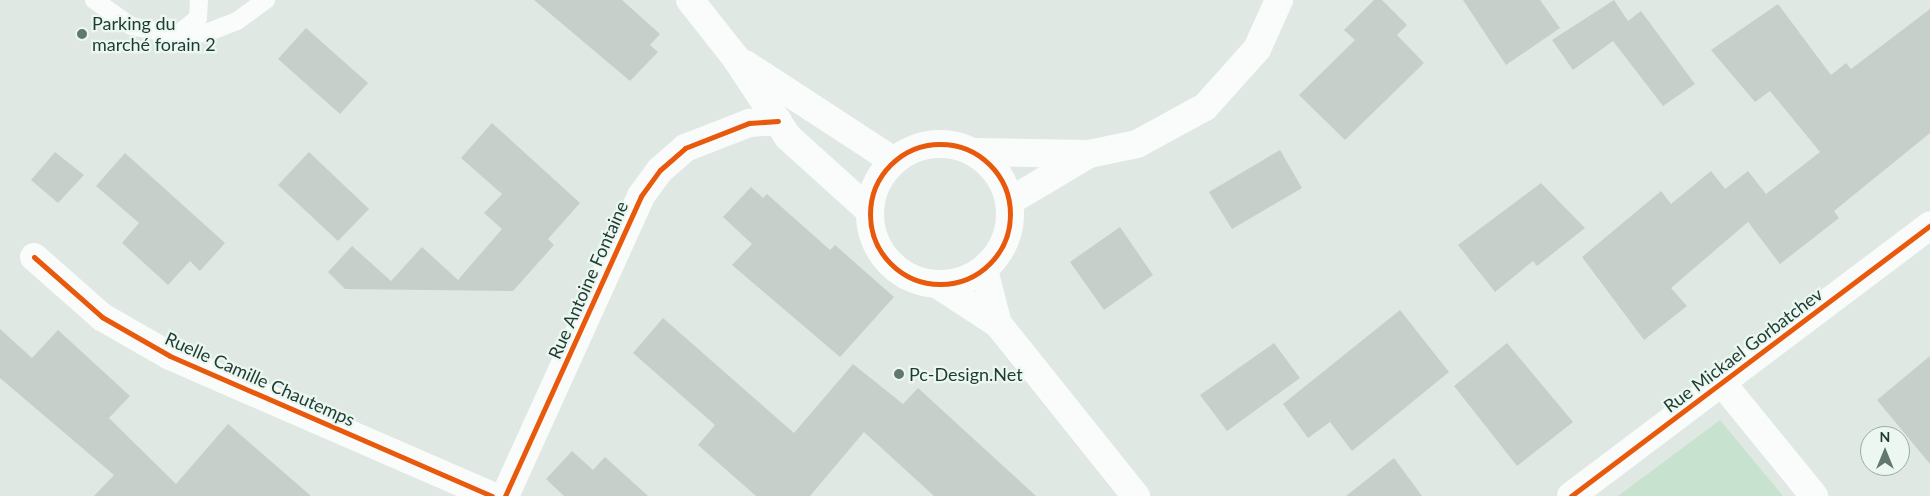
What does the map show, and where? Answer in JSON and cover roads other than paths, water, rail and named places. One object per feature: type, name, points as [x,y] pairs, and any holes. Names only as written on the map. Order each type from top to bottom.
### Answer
[{"type":"street","points":[[690,0],[735,57],[788,137],[870,211]]},
{"type":"street","points":[[1136,496],[998,324],[938,284],[897,270],[881,253],[870,211],[877,184],[894,161],[927,145],[952,145],[975,152],[1089,154],[1137,144],[1205,107],[1258,49],[1279,0]]},
{"type":"street","points":[[735,57],[894,161]]},
{"type":"street","name":"Rue Antoine Fontaine","points":[[505,496],[641,196],[660,170],[685,148],[749,124],[778,121]]},
{"type":"street","points":[[938,284],[970,278],[984,270],[1007,239],[1010,201],[1003,182],[975,152]]},
{"type":"street","points":[[1010,201],[1089,154]]},
{"type":"street","name":"Rue Mickael Gorbatchev","points":[[1571,496],[1722,384],[1930,225]]},
{"type":"street","name":"Ruelle Camille Chautemps","points":[[34,257],[102,317],[170,356],[492,496]]},
{"type":"street","points":[[984,270],[998,324]]},
{"type":"street","points":[[1722,384],[1814,496]]},
{"type":"lane","points":[[94,0],[131,26],[177,35],[206,33],[237,21],[266,0]]},
{"type":"lane","points":[[177,35],[198,18],[199,0]]},
{"type":"place","name":"Parking du marché forain 2","points":[[82,34]]},
{"type":"place","name":"Pc-Design.Net","points":[[899,374]]}]
